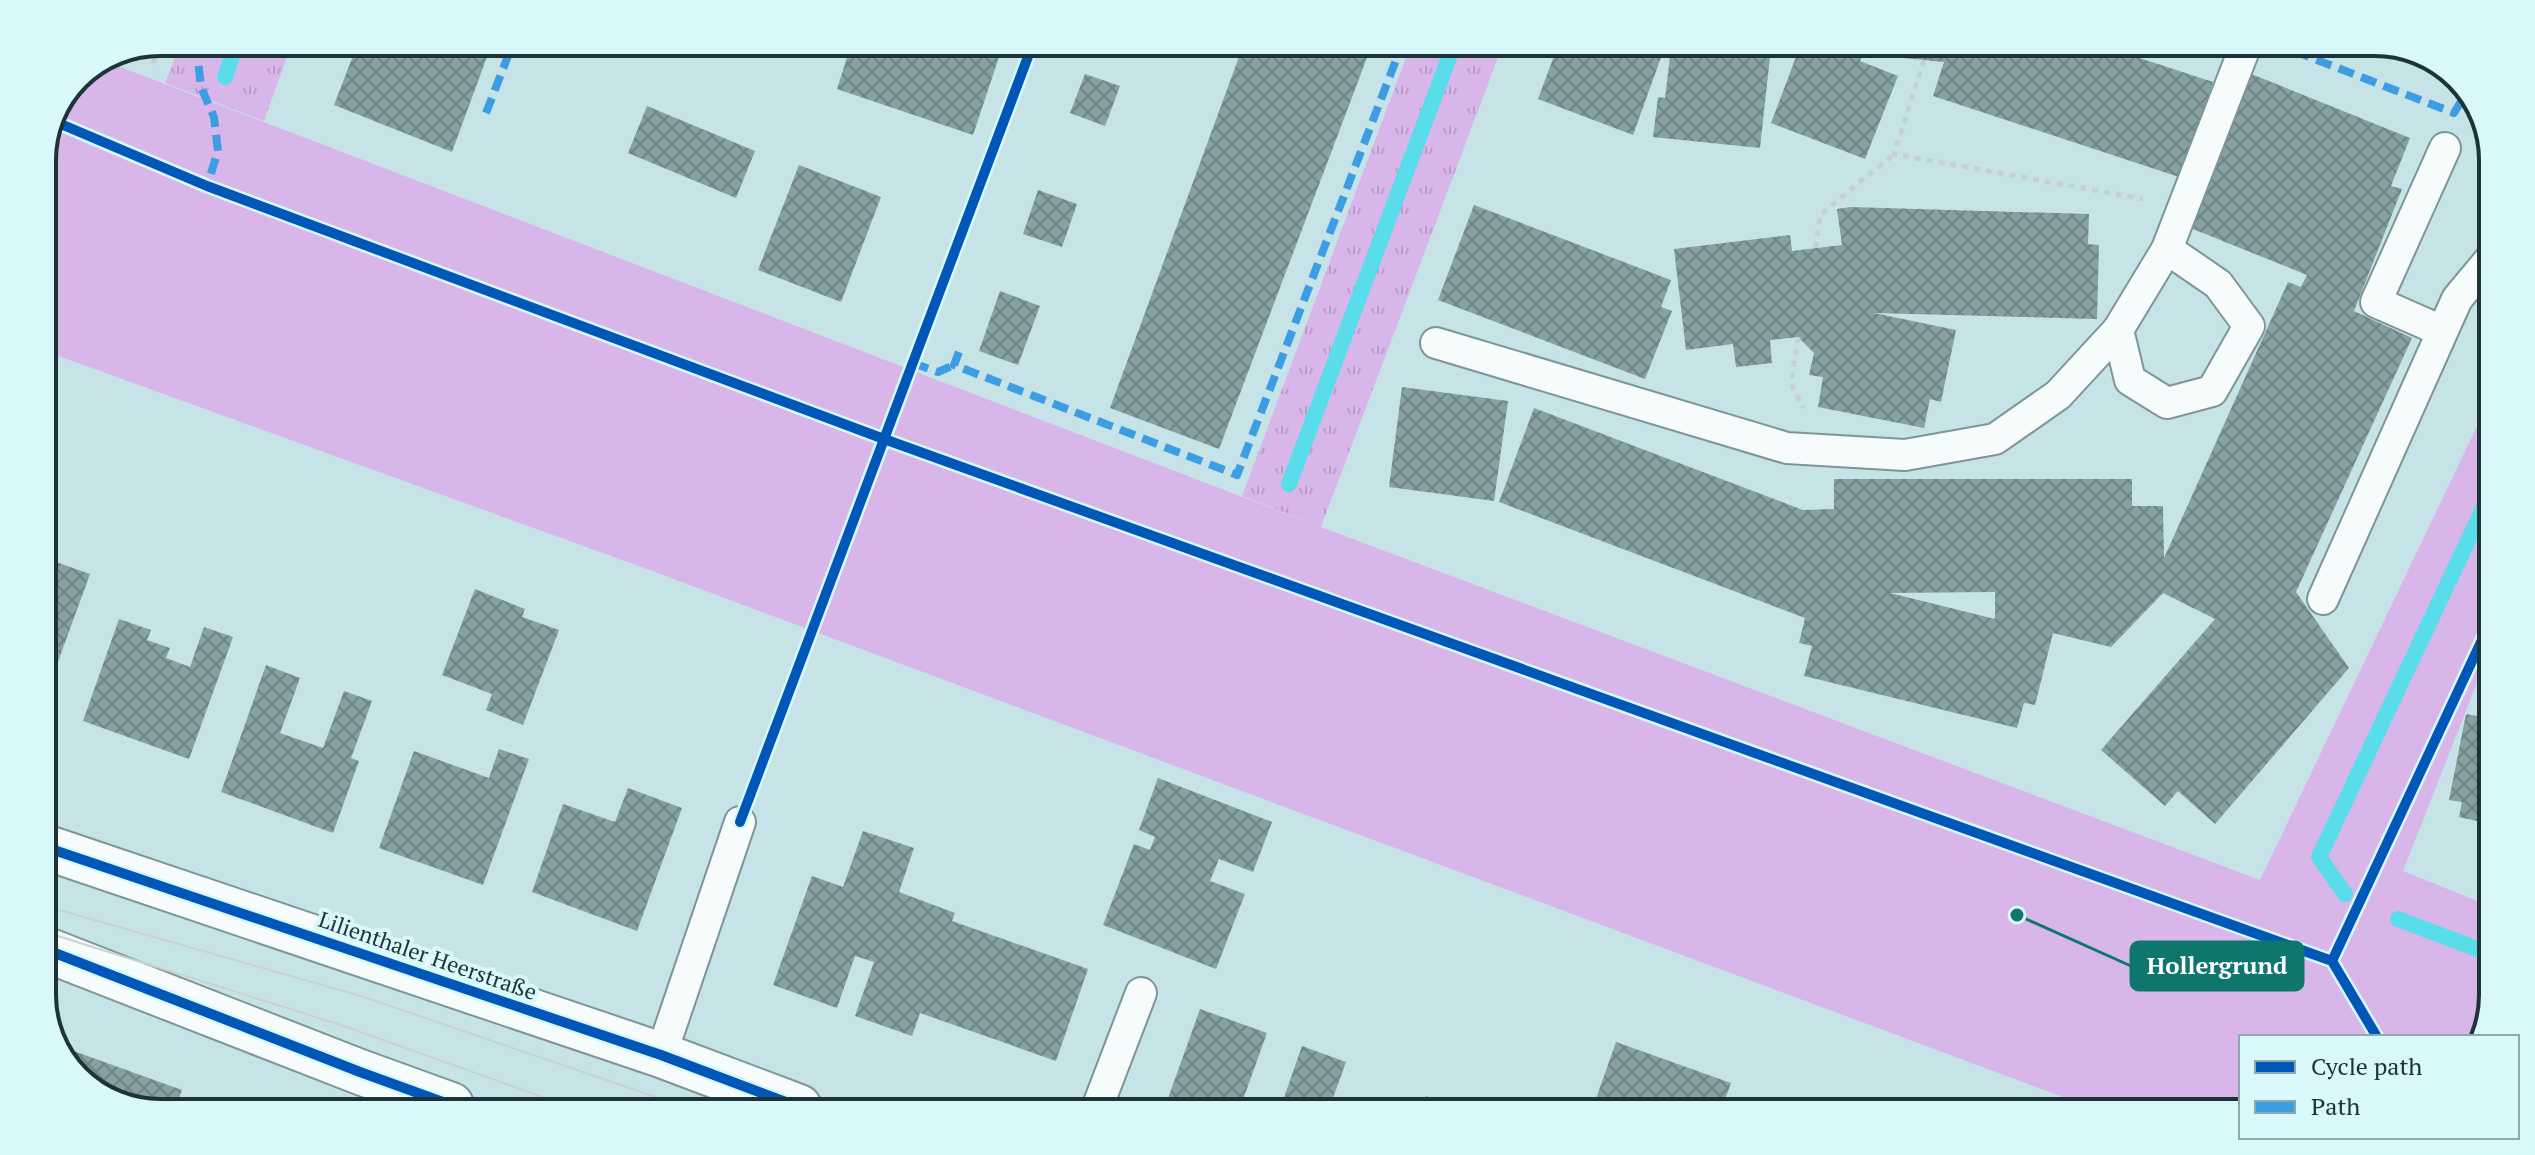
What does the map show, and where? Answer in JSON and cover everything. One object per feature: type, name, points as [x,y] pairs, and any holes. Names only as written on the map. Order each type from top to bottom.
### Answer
[{"type":"main road","name":"Lilienthaler Heerstraße","points":[[56,851],[661,1055],[778,1099]]},
{"type":"main road","points":[[56,953],[435,1099]]},
{"type":"lane","points":[[1436,343],[1787,448],[1905,455],[1995,439],[2058,395],[2118,330],[2167,249],[2242,56]]},
{"type":"lane","points":[[2442,331],[2376,302],[2445,148]]},
{"type":"lane","points":[[2118,330],[2130,380],[2167,403],[2212,391],[2249,326],[2218,284],[2167,249]]},
{"type":"lane","points":[[2323,599],[2457,299],[2479,273]]},
{"type":"lane","points":[[661,1055],[740,822]]},
{"type":"lane","points":[[1100,1099],[1141,993]]},
{"type":"path","points":[[153,64],[155,56]]},
{"type":"path","points":[[740,822],[1028,56]]},
{"type":"path","points":[[1816,248],[1820,215],[1894,154],[1924,60]]},
{"type":"path","points":[[63,125],[207,186],[884,439],[2332,961],[2376,1035]]},
{"type":"path","points":[[1894,154],[2120,193],[2183,210]]},
{"type":"path","points":[[1798,337],[1791,384],[1811,425],[1812,449]]},
{"type":"path","points":[[2332,961],[2479,646]]},
{"type":"green space","points":[[176,56],[287,56],[264,121],[165,83]]},
{"type":"green space","points":[[1407,56],[1499,56],[1321,527],[1242,496]]},
{"type":"green space","points":[[118,66],[1321,527],[2260,880],[2479,422],[2479,678],[2403,871],[2479,902],[2477,1015],[2471,1035],[2239,1035],[2239,1099],[2068,1099],[636,565],[56,355],[56,153],[67,114],[78,97],[92,82]]},
{"type":"building","points":[[353,56],[487,56],[452,152],[334,105]]},
{"type":"building","points":[[848,56],[999,56],[973,135],[837,89]]},
{"type":"building","points":[[1239,56],[1368,56],[1219,449],[1110,408]]},
{"type":"building","points":[[1554,56],[1662,56],[1633,135],[1538,99]]},
{"type":"building","points":[[1670,56],[1770,57],[1760,148],[1653,137],[1658,97],[1665,98]]},
{"type":"building","points":[[1796,56],[1862,56],[1860,61],[1898,76],[1865,159],[1771,123]]},
{"type":"building","points":[[2133,56],[2213,82],[2182,178],[1933,96],[1944,62],[1903,58]]},
{"type":"building","points":[[2249,73],[2410,138],[2391,186],[2402,189],[2354,311],[2412,338],[2296,592],[2349,668],[2215,824],[2178,791],[2165,806],[2101,750],[2215,619],[2163,593],[2111,647],[2053,633],[2035,705],[2024,703],[2017,728],[1804,676],[1812,646],[1799,643],[1805,618],[1499,502],[1534,408],[1803,510],[1834,509],[1834,479],[2132,479],[2132,506],[2163,506],[2164,558],[2288,282],[2301,287],[2307,275],[2188,227]],"holes":[[[1995,592],[1995,619],[1890,593]]]},
{"type":"building","points":[[1085,74],[1120,86],[1105,126],[1070,113]]},
{"type":"building","points":[[647,106],[755,151],[736,198],[628,153]]},
{"type":"building","points":[[799,165],[881,197],[841,302],[758,270]]},
{"type":"building","points":[[1038,190],[1077,204],[1062,247],[1023,234]]},
{"type":"building","points":[[1474,205],[1671,280],[1661,307],[1672,311],[1645,379],[1438,300]]},
{"type":"building","points":[[1837,209],[2089,214],[2088,244],[2099,245],[2097,319],[1874,313],[1956,330],[1941,402],[1930,399],[1924,428],[1818,407],[1823,377],[1809,375],[1814,353],[1798,337],[1770,340],[1772,363],[1736,367],[1733,344],[1686,350],[1674,249],[1790,235],[1792,251],[1842,245]]},
{"type":"building","points":[[1000,291],[1040,306],[1018,365],[979,351]]},
{"type":"building","points":[[1402,387],[1508,401],[1494,501],[1389,487]]},
{"type":"building","points":[[56,562],[90,574],[56,667]]},
{"type":"building","points":[[475,589],[525,609],[522,617],[559,630],[523,725],[486,710],[492,694],[442,675]]},
{"type":"building","points":[[119,619],[151,630],[147,640],[170,648],[166,658],[190,667],[204,627],[233,637],[189,759],[83,721]]},
{"type":"building","points":[[266,665],[300,678],[280,733],[323,748],[344,691],[372,701],[351,758],[359,761],[333,833],[221,792]]},
{"type":"building","points":[[2466,714],[2479,716],[2479,821],[2459,817],[2462,802],[2449,800]]},
{"type":"building","points":[[499,749],[529,759],[483,885],[379,848],[414,751],[489,778]]},
{"type":"building","points":[[1158,778],[1272,822],[1253,872],[1219,859],[1210,881],[1245,894],[1216,969],[1103,925],[1134,844],[1150,850],[1155,837],[1139,830]]},
{"type":"building","points":[[628,788],[682,808],[637,931],[532,892],[563,804],[615,822]]},
{"type":"building","points":[[863,831],[914,848],[899,892],[955,913],[952,921],[1088,969],[1056,1061],[920,1013],[912,1036],[855,1016],[874,962],[855,956],[837,1008],[773,985],[812,876],[843,887]]},
{"type":"building","points":[[1200,1009],[1267,1033],[1243,1099],[1168,1099]]},
{"type":"building","points":[[1616,1042],[1731,1083],[1725,1099],[1596,1099]]},
{"type":"building","points":[[1302,1046],[1346,1062],[1333,1099],[1283,1099]]},
{"type":"building","points":[[73,1051],[182,1090],[179,1099],[140,1097],[120,1091],[97,1077]]},
{"type":"waterway","points":[[225,77],[232,56]]},
{"type":"waterway","points":[[1289,484],[1450,56]]},
{"type":"waterway","points":[[2345,894],[2319,857],[2479,517]]},
{"type":"waterway","points":[[2398,919],[2479,950]]},
{"type":"tram line","points":[[56,909],[361,996],[662,1099]]},
{"type":"tram line","points":[[56,935],[341,1025],[548,1099]]},
{"type":"marked path","points":[[198,56],[201,87],[214,117],[218,151],[207,186]]},
{"type":"marked path","points":[[486,113],[508,56]]},
{"type":"marked path","points":[[959,352],[954,365],[1237,475],[1398,56]]},
{"type":"marked path","points":[[2307,56],[2454,113],[2461,102]]},
{"type":"marked path","points":[[913,363],[938,372],[954,365]]},
{"type":"cycle path","points":[[740,822],[1028,56]]},
{"type":"cycle path","points":[[63,125],[207,186],[884,439],[2332,961],[2376,1035]]},
{"type":"cycle path","points":[[2332,961],[2479,646]]},
{"type":"cycle path","points":[[56,851],[661,1055],[778,1099]]},
{"type":"cycle path","points":[[56,953],[434,1099]]},
{"type":"place","name":"Hollergrund","points":[[2017,915]]}]
